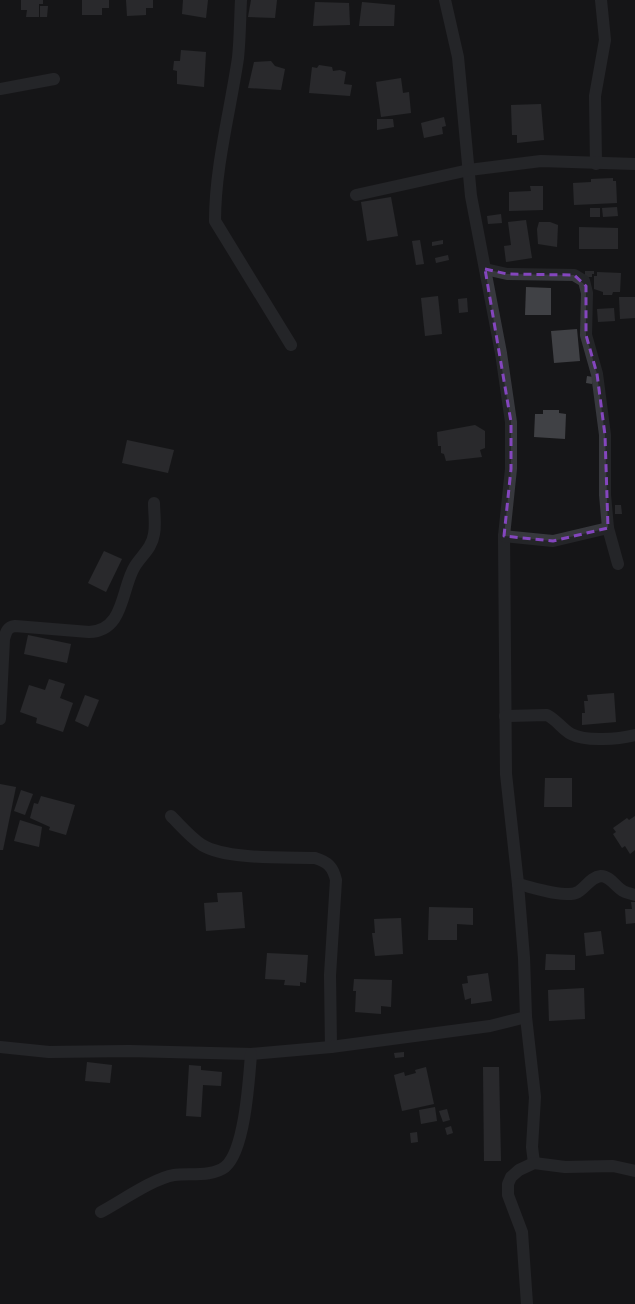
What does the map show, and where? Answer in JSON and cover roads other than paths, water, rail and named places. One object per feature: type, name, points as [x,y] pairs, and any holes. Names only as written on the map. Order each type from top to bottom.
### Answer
[{"type":"street","points":[[241,0],[238,57],[222,151],[215,203],[215,221],[291,346]]},
{"type":"street","points":[[445,0],[458,57],[471,196],[501,353],[511,422],[511,469],[504,536],[506,774],[518,884],[524,958],[526,1017],[535,1097],[532,1147],[534,1163]]},
{"type":"street","points":[[596,164],[595,96],[605,40],[601,0]]},
{"type":"street","points":[[0,89],[54,78]]},
{"type":"street","points":[[356,196],[469,170],[541,162],[635,164]]},
{"type":"street","points":[[485,269],[507,274],[574,275],[584,281],[587,293],[586,335],[597,374],[605,435],[605,495],[608,528],[618,564]]},
{"type":"street","points":[[0,719],[4,639],[7,630],[10,627],[15,626],[89,632],[100,632],[105,629],[113,619],[123,601],[135,566],[152,543],[155,534],[154,503]]},
{"type":"street","points":[[504,536],[553,541],[608,528]]},
{"type":"street","points":[[505,716],[548,715],[554,719],[561,728],[572,735],[585,739],[635,735]]},
{"type":"street","points":[[171,816],[191,837],[204,846],[218,851],[245,856],[315,858],[329,864],[334,871],[336,880],[330,975],[331,1047]]},
{"type":"street","points":[[518,884],[560,894],[570,894],[578,892],[596,877],[602,876],[608,878],[625,892],[635,895]]},
{"type":"street","points":[[0,1047],[49,1052],[129,1050],[251,1054],[331,1047],[397,1036],[490,1026],[526,1017]]},
{"type":"street","points":[[101,1212],[160,1180],[173,1175],[218,1171],[224,1168],[230,1161],[242,1129],[251,1054]]},
{"type":"street","points":[[527,1304],[522,1232],[508,1195],[508,1184],[511,1178],[519,1170],[534,1163],[566,1167],[613,1166],[635,1171]]}]
